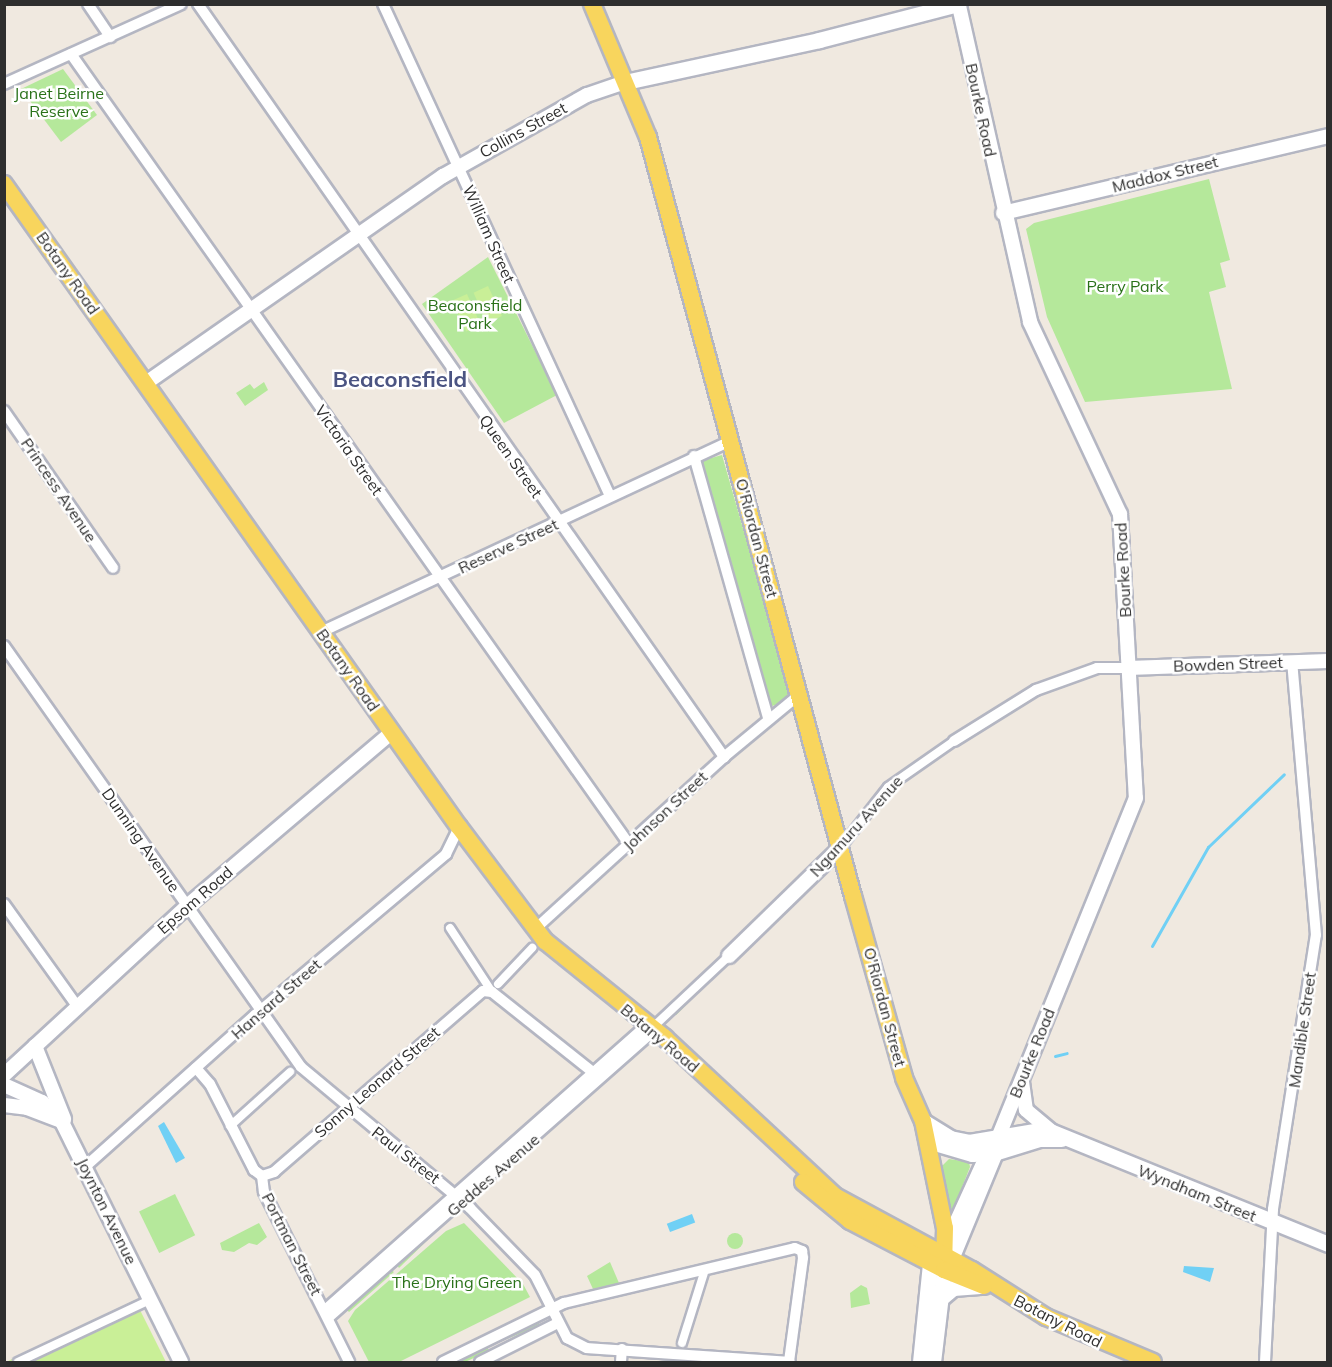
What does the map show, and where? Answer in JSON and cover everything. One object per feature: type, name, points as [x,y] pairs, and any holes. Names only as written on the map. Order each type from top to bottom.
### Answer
[{"type":"main road","name":"O'Riordan Street","points":[[592,4],[648,137],[918,1123],[934,1229],[941,1256]]},
{"type":"main road","name":"Collins Street","points":[[625,82],[959,5]]},
{"type":"main road","name":"Botany Road","points":[[8,195],[146,383],[321,633],[534,930],[651,1028],[741,1111],[763,1141],[827,1205],[941,1256],[1046,1317],[1153,1362]]},
{"type":"main road","name":"O'Riordan Street","points":[[918,1123],[928,1141]]},
{"type":"main road","name":"Wyndham Street","points":[[918,1123],[960,1141],[978,1142],[1038,1128],[1052,1132],[1272,1224],[1328,1244]]},
{"type":"main road","name":"Bourke Road","points":[[941,1256],[999,1136]]},
{"type":"main road","name":"Wyndham Street","points":[[928,1141],[957,1152],[991,1152],[1039,1140],[1067,1140]]},
{"type":"main road","points":[[928,1141],[941,1256],[940,1299],[933,1362]]},
{"type":"main road","points":[[920,1362],[941,1256]]},
{"type":"main road","points":[[940,1299],[947,1291],[959,1286],[998,1289]]},
{"type":"street","points":[[88,4],[110,37]]},
{"type":"street","points":[[4,84],[181,4]]},
{"type":"street","name":"Queen Street","points":[[198,4],[557,523],[724,757]]},
{"type":"street","name":"William Street","points":[[383,4],[610,496]]},
{"type":"street","name":"Bourke Road","points":[[959,5],[1003,213],[1030,322],[1120,514],[1136,798],[999,1136]]},
{"type":"street","name":"Victoria Street","points":[[71,54],[438,578],[629,844]]},
{"type":"street","name":"Collins Street","points":[[146,383],[458,167],[586,95],[625,82]]},
{"type":"street","name":"Maddox Street","points":[[1003,213],[1328,136]]},
{"type":"street","name":"Princess Avenue","points":[[4,411],[113,568]]},
{"type":"street","name":"Reserve Street","points":[[321,633],[730,441]]},
{"type":"street","points":[[694,456],[768,718]]},
{"type":"street","name":"Dunning Avenue","points":[[5,648],[299,1063]]},
{"type":"street","name":"Bowden Street","points":[[1128,668],[1328,661]]},
{"type":"street","name":"Mandible Street","points":[[1265,1362],[1272,1224],[1316,935],[1292,662]]},
{"type":"street","name":"Ngamuru Avenue","points":[[651,1028],[841,847],[888,787],[954,741],[1036,690],[1097,668],[1128,668]]},
{"type":"street","name":"Johnson Street","points":[[534,930],[724,757],[768,718],[799,695]]},
{"type":"street","name":"Epsom Road","points":[[4,1075],[187,906],[392,732]]},
{"type":"street","name":"Hansard Street","points":[[86,1166],[261,1010],[446,854],[459,827]]},
{"type":"street","points":[[4,904],[77,1006]]},
{"type":"street","points":[[450,928],[495,988],[595,1074]]},
{"type":"street","points":[[495,988],[532,948]]},
{"type":"street","name":"Sonny Leonard Street","points":[[262,1176],[274,1172],[478,995],[495,988]]},
{"type":"street","name":"Geddes Avenue","points":[[459,1198],[595,1074],[651,1028]]},
{"type":"street","name":"Geddes Avenue","points":[[327,1313],[651,1028]]},
{"type":"street","points":[[34,1046],[71,1136]]},
{"type":"street","name":"Paul Street","points":[[299,1063],[347,1108],[459,1198],[535,1275],[558,1323],[575,1344],[789,1362]]},
{"type":"street","name":"Portman Street","points":[[196,1068],[210,1084],[255,1171],[262,1176],[264,1192],[327,1313],[349,1362]]},
{"type":"street","points":[[230,1126],[291,1072]]},
{"type":"street","points":[[1021,1080],[1026,1110],[1052,1132]]},
{"type":"street","name":"Joynton Avenue","points":[[4,1085],[42,1102],[62,1122],[71,1136],[182,1362]]},
{"type":"street","points":[[4,1105],[27,1108],[62,1122]]},
{"type":"street","points":[[443,1362],[551,1309],[704,1273],[793,1248],[802,1251],[802,1259],[789,1362]]},
{"type":"street","points":[[682,1343],[704,1273]]},
{"type":"street","points":[[18,1362],[150,1300]]},
{"type":"street","points":[[480,1362],[558,1323]]},
{"type":"street","points":[[621,1362],[622,1349]]},
{"type":"green space","name":"Janet Beirne Reserve","points":[[63,69],[97,115],[61,142],[21,89]]},
{"type":"green space","name":"Perry Park","points":[[1209,179],[1230,260],[1220,263],[1226,287],[1209,292],[1232,389],[1085,402],[1047,317],[1026,229],[1034,223]]},
{"type":"green space","name":"Beaconsfield Park","points":[[488,257],[557,395],[504,423],[422,304]]},
{"type":"green space","points":[[488,286],[502,316],[487,323],[473,293]]},
{"type":"green space","points":[[467,294],[481,325],[466,332],[452,301]]},
{"type":"green space","points":[[264,382],[268,390],[245,406],[236,393],[250,384],[254,389]]},
{"type":"green space","points":[[722,455],[792,700],[770,706],[700,461]]},
{"type":"green space","points":[[725,952],[732,959],[676,1015],[669,1008]]},
{"type":"green space","points":[[949,1159],[969,1162],[970,1167],[952,1213],[941,1167]]},
{"type":"green space","points":[[175,1194],[195,1235],[159,1253],[139,1212]]},
{"type":"green space","points":[[259,1223],[267,1237],[257,1245],[249,1243],[234,1252],[222,1250],[220,1243]]},
{"type":"green space","name":"The Drying Green","points":[[464,1223],[523,1284],[530,1297],[399,1362],[369,1362],[348,1321],[355,1310],[446,1231]]},
{"type":"green space","points":[[443,1225],[399,1268],[397,1265]]},
{"type":"green space","points":[[732,1233],[738,1233],[743,1241],[741,1247],[732,1249],[727,1244],[727,1238]]},
{"type":"green space","points":[[610,1262],[619,1283],[593,1289],[587,1276]]},
{"type":"green space","points":[[391,1270],[394,1272],[349,1312],[346,1309]]},
{"type":"green space","points":[[861,1285],[867,1288],[870,1304],[851,1308],[850,1293]]},
{"type":"green space","points":[[135,1300],[166,1362],[6,1362]]},
{"type":"green space","points":[[538,1321],[540,1326],[489,1346],[487,1342]]},
{"type":"green space","points":[[487,1346],[489,1351],[465,1362],[452,1362]]},
{"type":"water","points":[[164,1122],[185,1158],[176,1163],[158,1126]]},
{"type":"water","points":[[692,1214],[695,1222],[670,1232],[667,1224]]},
{"type":"water","points":[[1184,1266],[1214,1268],[1210,1282],[1183,1272]]},
{"type":"waterway","points":[[1152,946],[1208,847],[1284,774]]},
{"type":"waterway","points":[[1055,1056],[1067,1053]]},
{"type":"district","name":"Beaconsfield","points":[[400,380]]}]
